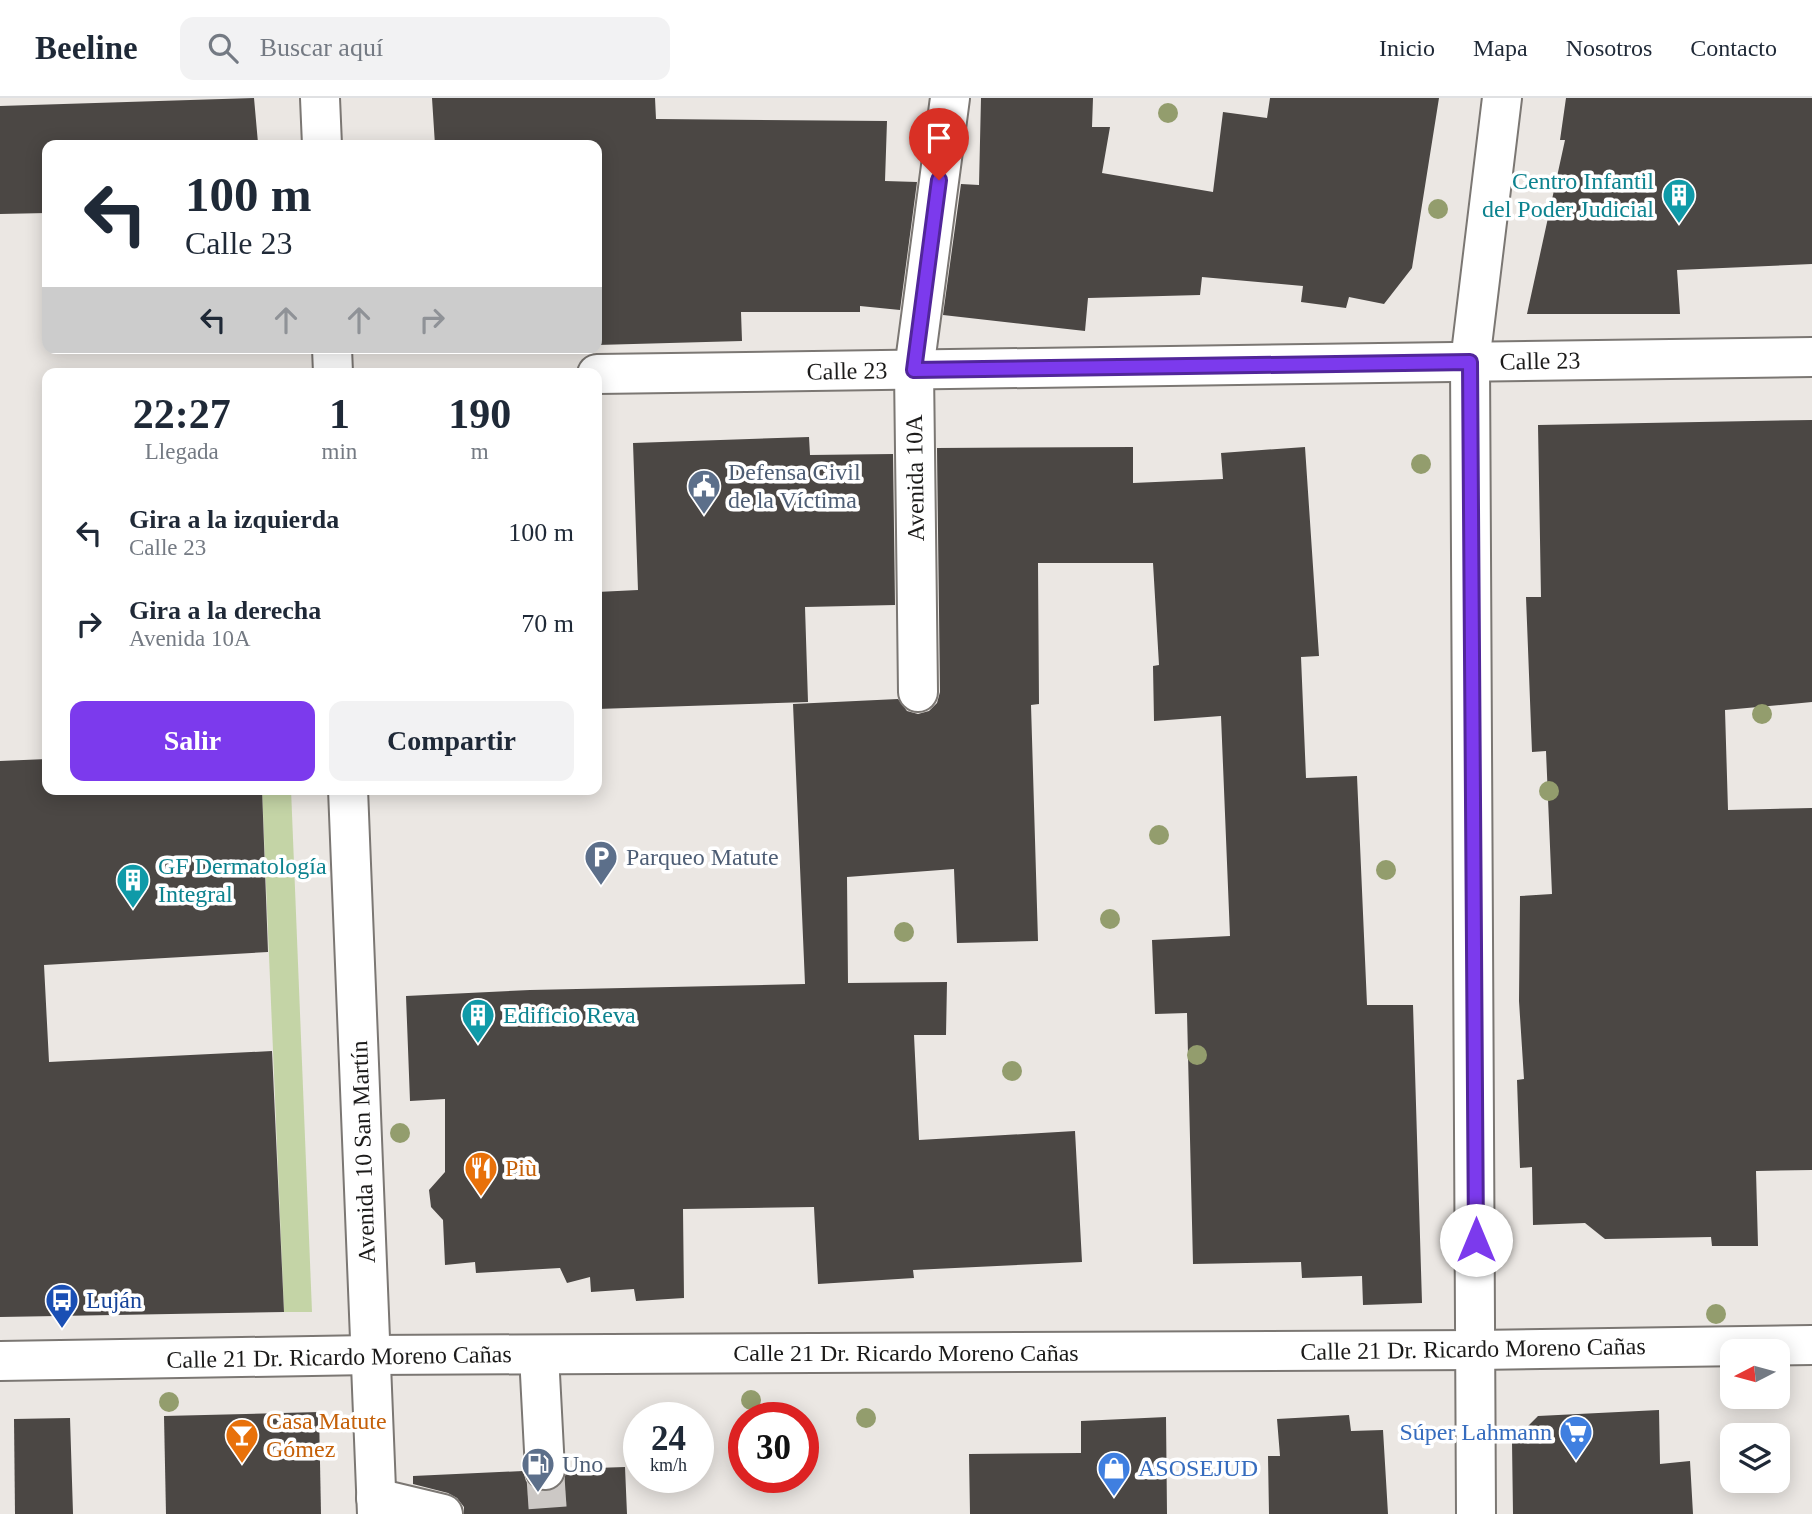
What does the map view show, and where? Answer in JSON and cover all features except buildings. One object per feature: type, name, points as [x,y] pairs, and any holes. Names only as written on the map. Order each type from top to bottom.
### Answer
[{"type":"street","points":[[320,98],[322,140]]},
{"type":"street","name":"Avenida 10A","points":[[918,692],[914,370],[950,98]]},
{"type":"street","points":[[1476,1514],[1470,362],[1502,98]]},
{"type":"street","name":"Calle 23","points":[[602,373],[1812,357]]},
{"type":"street","name":"Avenida 10 San Martín","points":[[348,795],[376,1506]]},
{"type":"street","name":"Calle 21 Dr. Ricardo Moreno Cañas","points":[[0,1361],[370,1355],[1477,1350],[1812,1345]]},
{"type":"street","points":[[539,1354],[545,1470]]},
{"type":"street","points":[[376,1506],[443,1514]]},
{"type":"green space","points":[[262,795],[291,795],[312,1312],[284,1312]]},
{"type":"tunnel","points":[[545,1470],[548,1514]]},
{"type":"place","name":"Centro Infantil del Poder Judicial","points":[[1679,225]]},
{"type":"place","name":"Defensa Civil de la Víctima","points":[[704,516]]},
{"type":"place","name":"Parqueo Matute","points":[[601,887]]},
{"type":"place","name":"GF Dermatología Integral","points":[[133,910]]},
{"type":"place","name":"Edificio Reva","points":[[478,1045]]},
{"type":"place","name":"Più","points":[[481,1198]]},
{"type":"place","name":"Luján","points":[[62,1330]]},
{"type":"place","name":"Súper Lahmann","points":[[1576,1462]]},
{"type":"place","name":"Casa Matute Gómez","points":[[242,1465]]},
{"type":"place","name":"Uno","points":[[538,1494]]},
{"type":"place","name":"ASOSEJUD","points":[[1114,1498]]},
{"type":"route","points":[[939,180],[914,370],[1470,362],[1476,1240]]}]
